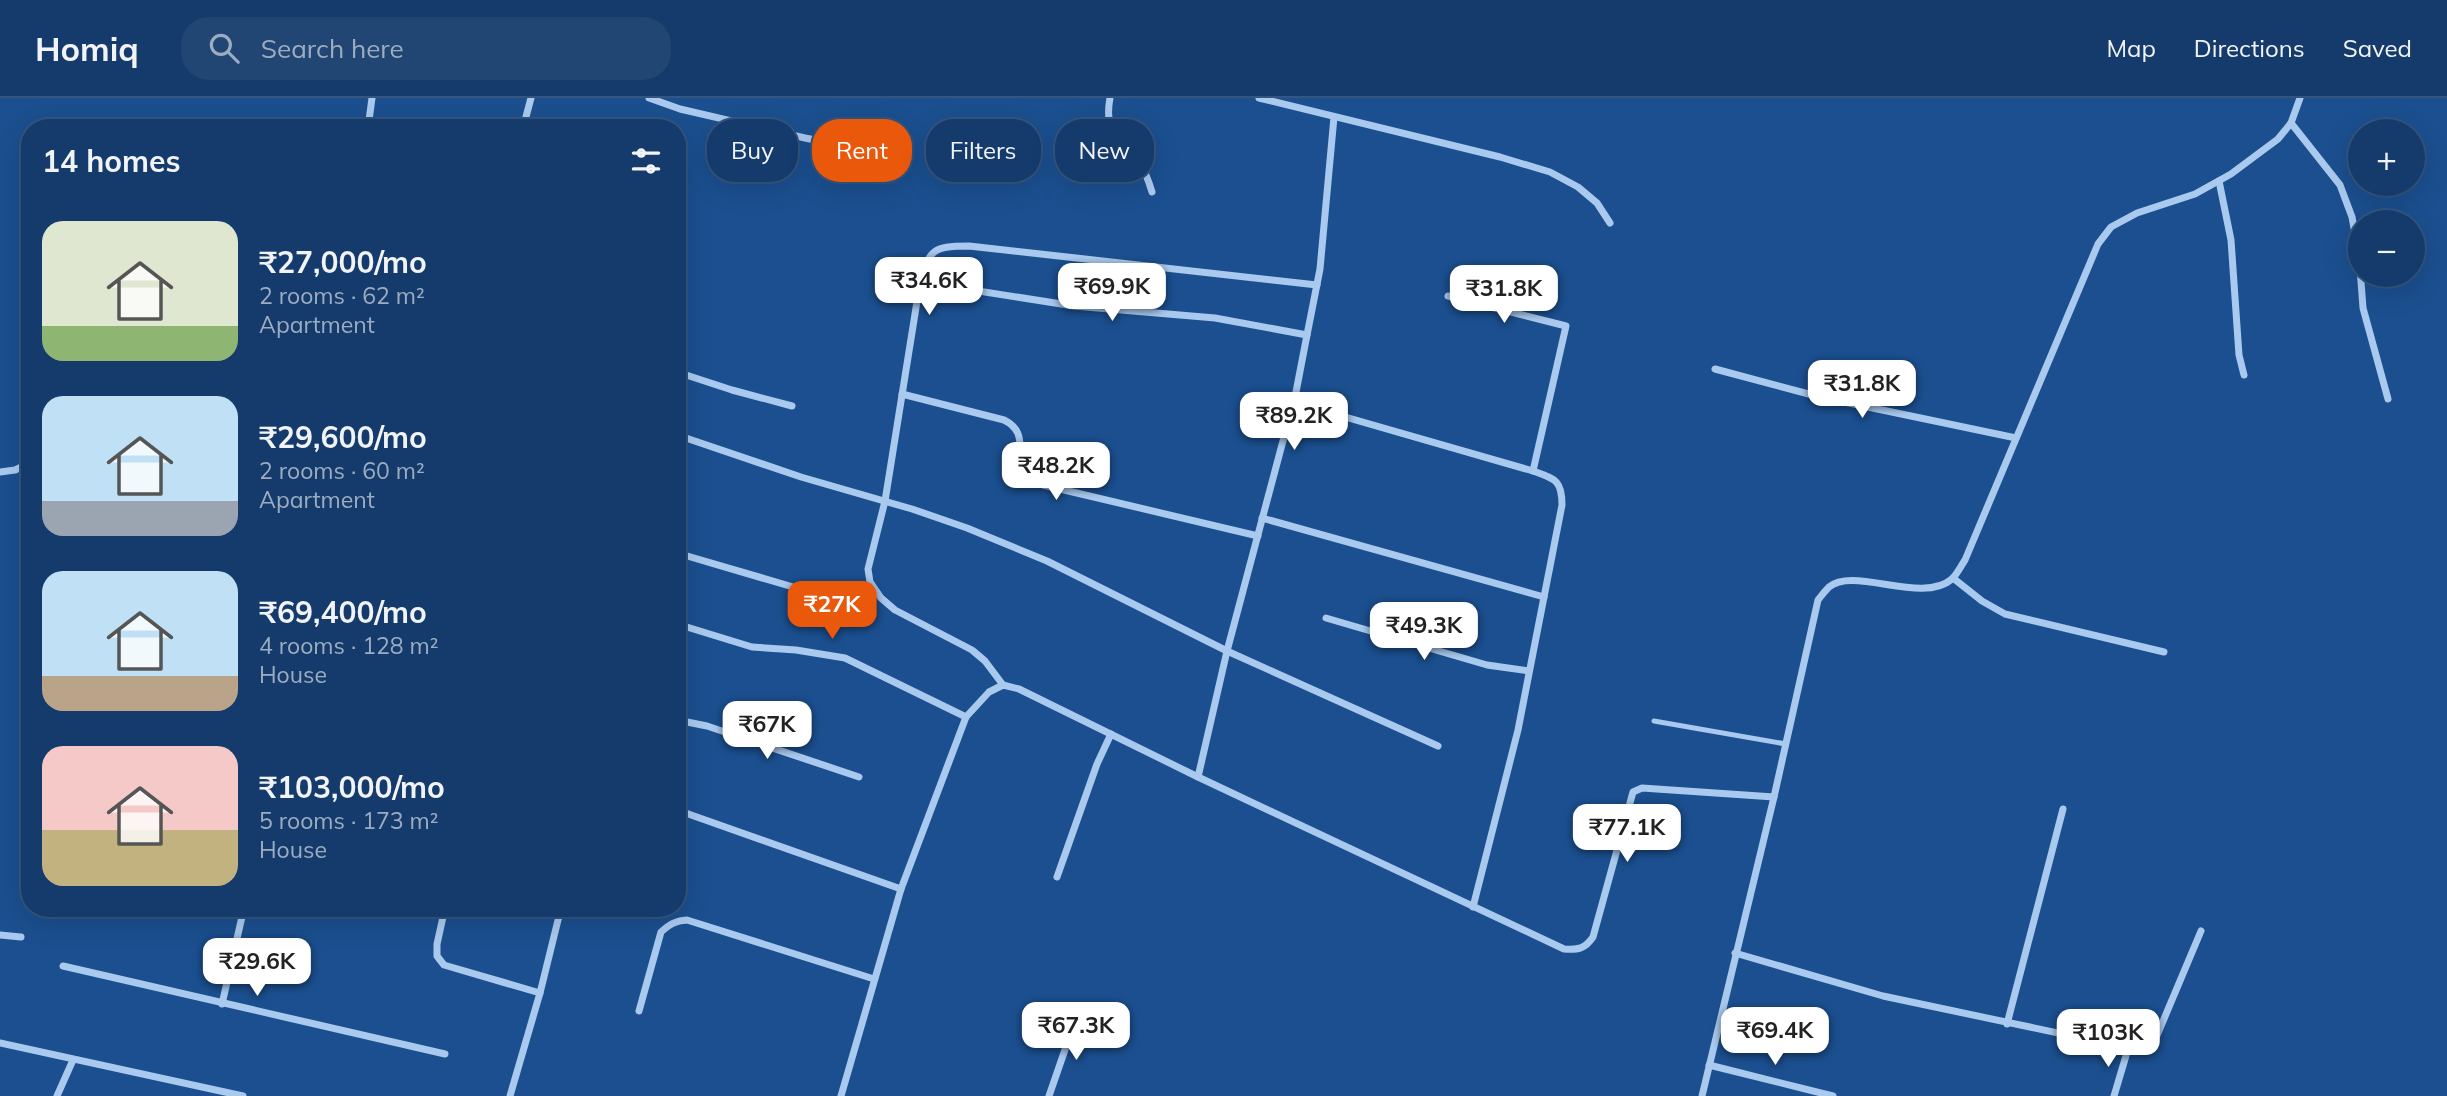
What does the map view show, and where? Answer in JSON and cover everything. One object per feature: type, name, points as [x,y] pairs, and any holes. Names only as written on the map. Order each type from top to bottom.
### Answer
[{"type":"street","points":[[369,119],[372,98]]},
{"type":"street","points":[[525,119],[531,98]]},
{"type":"street","points":[[649,98],[812,139]]},
{"type":"street","points":[[1110,98],[1107,111],[1115,136],[1138,159],[1152,192]]},
{"type":"street","points":[[1259,98],[1282,101],[1334,117],[1500,157],[1550,172],[1578,187],[1597,203],[1611,223]]},
{"type":"street","points":[[1702,1096],[1818,600],[1830,586],[1844,582],[1923,589],[1937,587],[1953,578],[1965,560],[2098,244],[2111,226],[2137,212],[2195,194],[2219,181],[2278,139],[2291,124],[2300,98]]},
{"type":"street","points":[[1198,777],[1227,651],[1293,402],[1307,335],[1317,285],[1334,117]]},
{"type":"street","points":[[2291,124],[2340,184],[2352,217],[2359,256],[2362,308],[2388,400]]},
{"type":"street","points":[[2219,181],[2231,240],[2237,328],[2244,375]]},
{"type":"street","points":[[1317,285],[969,246],[946,246],[934,251],[927,260],[921,282],[885,501],[868,569],[870,582],[880,597],[895,610],[972,650],[985,661],[1003,685],[1019,689],[1198,777],[1564,949],[1577,950],[1587,946],[1593,937],[1633,792],[1642,788],[1774,797]]},
{"type":"street","points":[[921,282],[1074,306],[1215,318],[1307,335]]},
{"type":"street","points":[[1448,296],[1566,326],[1533,471]]},
{"type":"street","points":[[1715,369],[1820,397],[2016,438]]},
{"type":"street","points":[[686,375],[792,407]]},
{"type":"street","points":[[902,394],[1015,425],[1019,434],[1022,467],[1031,478],[1043,485],[1258,536]]},
{"type":"street","points":[[1293,402],[1533,471],[1554,479],[1562,489],[1562,505],[1518,730],[1473,906]]},
{"type":"street","points":[[686,438],[967,528],[1046,561],[1227,651],[1438,746]]},
{"type":"street","points":[[0,472],[21,467]]},
{"type":"street","points":[[1262,518],[1544,597]]},
{"type":"street","points":[[686,556],[810,592]]},
{"type":"street","points":[[1953,578],[1982,601],[2005,614],[2164,652]]},
{"type":"street","points":[[1326,618],[1488,665],[1529,671]]},
{"type":"street","points":[[686,627],[752,647],[824,653],[845,658],[966,717]]},
{"type":"street","points":[[841,1096],[901,889],[966,717],[989,692],[1003,685]]},
{"type":"street","points":[[686,722],[707,726],[859,776]]},
{"type":"street","points":[[1057,877],[1097,764],[1111,734]]},
{"type":"street","points":[[2007,1024],[2063,809]]},
{"type":"street","points":[[686,813],[901,889]]},
{"type":"street","points":[[222,1004],[242,917]]},
{"type":"street","points":[[443,917],[437,956],[444,965],[540,993]]},
{"type":"street","points":[[510,1096],[559,917]]},
{"type":"street","points":[[639,1010],[661,932],[670,923],[678,920],[687,920],[874,979]]},
{"type":"street","points":[[1735,953],[1883,996],[2143,1051],[2153,1045],[2201,931]]},
{"type":"street","points":[[0,935],[21,937]]},
{"type":"street","points":[[63,966],[445,1054]]},
{"type":"street","points":[[1049,1096],[1076,1018]]},
{"type":"street","points":[[0,1043],[243,1096]]},
{"type":"street","points":[[2114,1096],[2128,1049]]},
{"type":"street","points":[[57,1096],[73,1060]]},
{"type":"street","points":[[1709,1065],[1833,1096]]},
{"type":"lane","points":[[1654,721],[1786,744]]}]
